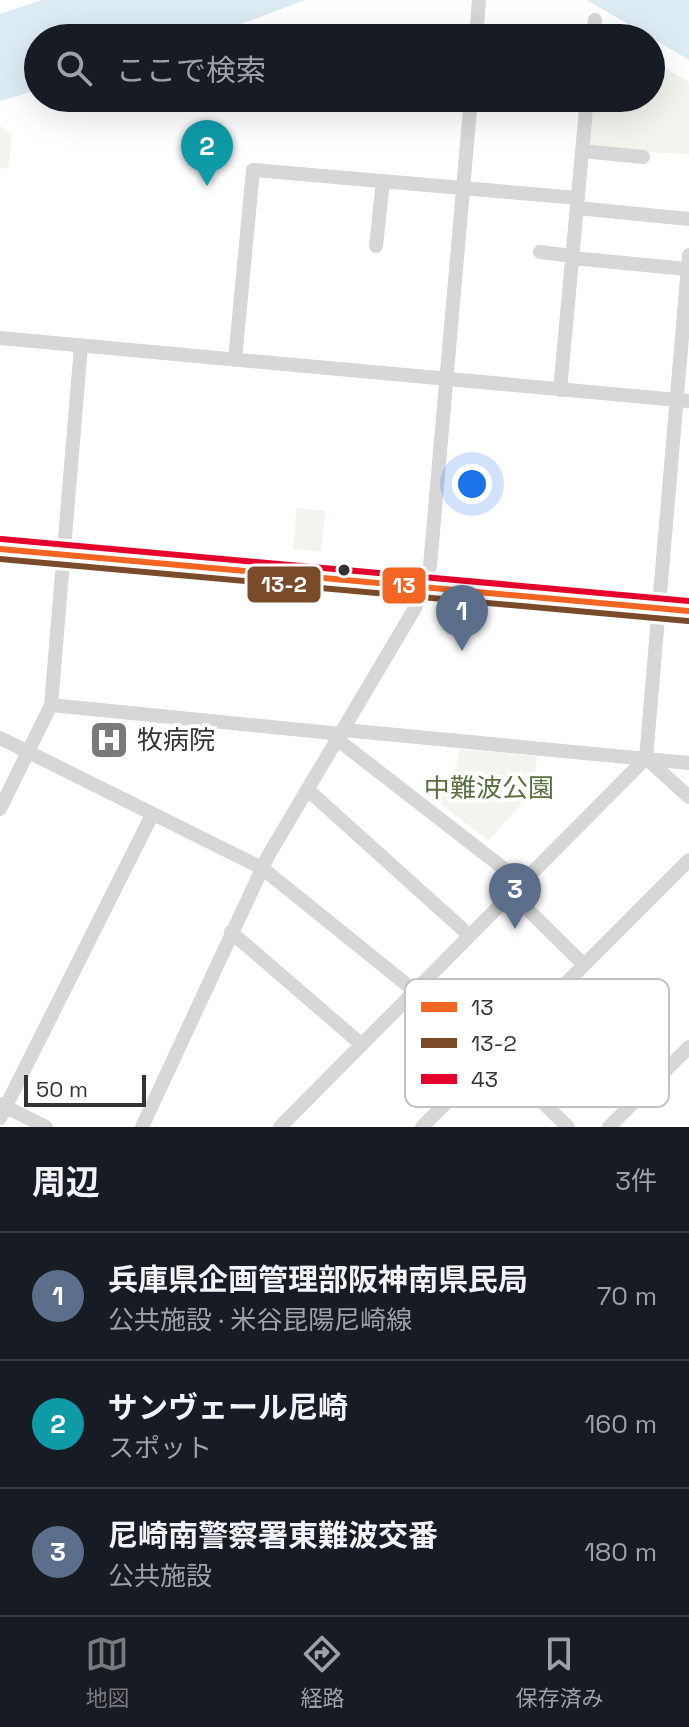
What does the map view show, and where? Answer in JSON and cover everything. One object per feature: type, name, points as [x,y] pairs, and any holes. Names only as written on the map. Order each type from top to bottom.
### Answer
[{"type":"main road","points":[[0,549],[689,611]]},
{"type":"street","points":[[477,24],[479,0]]},
{"type":"street","points":[[595,20],[595,24]]},
{"type":"street","points":[[142,1127],[262,868],[415,608],[430,566],[470,112]]},
{"type":"street","points":[[560,390],[586,112]]},
{"type":"street","points":[[582,151],[643,157]]},
{"type":"street","points":[[235,360],[253,170],[464,187],[689,219]]},
{"type":"street","points":[[376,246],[383,181]]},
{"type":"street","points":[[426,979],[646,758],[682,400],[688,262],[573,257],[540,252]]},
{"type":"street","points":[[0,338],[682,400]]},
{"type":"street","points":[[0,809],[51,705],[81,346]]},
{"type":"street","points":[[51,705],[341,735],[689,763]]},
{"type":"street","points":[[341,735],[516,887],[584,965]]},
{"type":"street","points":[[0,738],[262,868],[405,985]]},
{"type":"street","points":[[646,758],[689,797]]},
{"type":"street","points":[[308,790],[469,935]]},
{"type":"street","points":[[46,1127],[2,1109],[152,815]]},
{"type":"street","points":[[570,979],[689,860]]},
{"type":"street","points":[[231,932],[362,1045]]},
{"type":"street","points":[[280,1127],[405,1000]]},
{"type":"street","points":[[669,1067],[689,1047]]},
{"type":"street","points":[[422,1127],[442,1107]]},
{"type":"street","points":[[547,1107],[568,1127]]},
{"type":"street","points":[[609,1127],[629,1107]]},
{"type":"green space","points":[[665,68],[689,82],[689,154],[588,150],[591,112],[665,112]]},
{"type":"green space","points":[[0,126],[12,135],[8,167],[0,169]]},
{"type":"green space","points":[[297,508],[325,511],[321,552],[293,549]]},
{"type":"green space","name":"中難波公園","points":[[459,749],[537,756],[533,790],[489,841],[438,802],[455,777]]},
{"type":"shaded area","points":[[42,0],[305,0],[241,24],[24,24],[24,94],[0,101],[0,14]]},
{"type":"shaded area","points":[[587,0],[689,0],[689,60],[665,46],[665,24],[628,24]]},
{"type":"transit line","name":"43","points":[[1,539],[689,601]]},
{"type":"transit line","name":"13","points":[[0,549],[689,611]]},
{"type":"transit line","name":"13-2","points":[[0,559],[688,621]]},
{"type":"place","name":"サンヴェール尼崎","points":[[207,186]]},
{"type":"place","name":"兵庫県企画管理部阪神南県民局","points":[[462,651]]},
{"type":"place","name":"牧病院","points":[[109,740]]},
{"type":"place","name":"尼崎南警察署東難波交番","points":[[515,929]]}]
